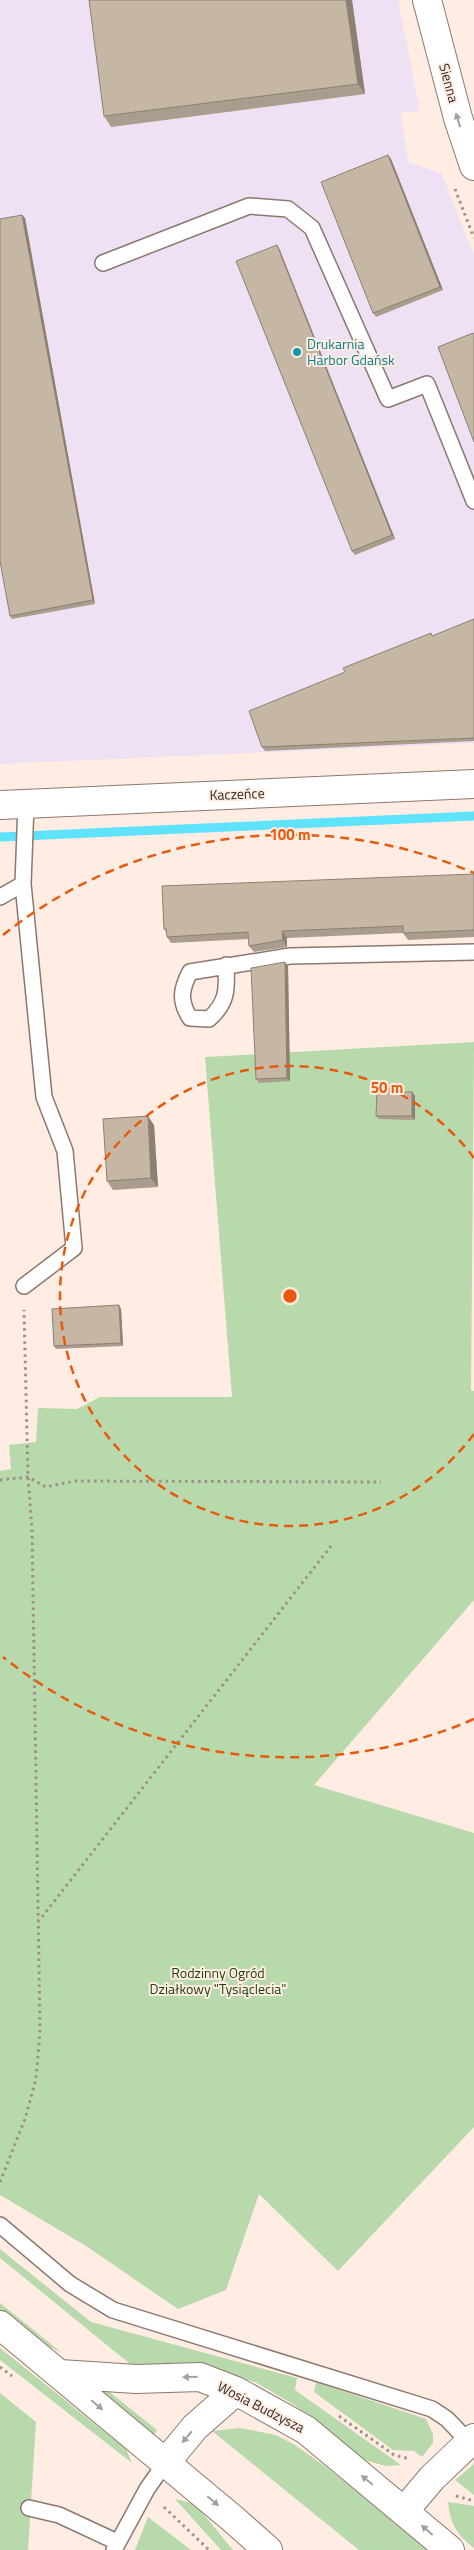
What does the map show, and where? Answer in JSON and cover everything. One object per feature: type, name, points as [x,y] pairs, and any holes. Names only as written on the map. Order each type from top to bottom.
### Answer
[{"type":"street","name":"Sienna","points":[[427,0],[458,118],[474,166]]},
{"type":"street","name":"Kaczeńce","points":[[17,809],[474,784]]},
{"type":"street","points":[[0,2325],[166,2462],[268,2550]]},
{"type":"street","name":"Wosia Budzysza","points":[[60,2374],[136,2379],[200,2377],[236,2392],[306,2430],[405,2510],[450,2550]]},
{"type":"street","points":[[166,2462],[195,2427],[236,2392]]},
{"type":"street","points":[[405,2510],[432,2478],[471,2440]]},
{"type":"lane","points":[[103,263],[249,206],[288,209],[312,228],[388,399],[427,384],[474,501]]},
{"type":"lane","points":[[17,809],[24,859],[23,884],[44,1097],[65,1151],[74,1248],[24,1286]]},
{"type":"lane","points":[[0,897],[23,884]]},
{"type":"lane","points":[[226,965],[290,956],[474,952]]},
{"type":"lane","points":[[0,2225],[70,2284],[113,2310],[432,2408],[471,2440]]},
{"type":"lane","points":[[29,2508],[59,2515],[116,2546],[166,2462]]},
{"type":"path","points":[[0,2182],[25,2119],[36,2079],[40,2032],[33,1540],[28,1476],[24,1286]]},
{"type":"path","points":[[0,1480],[28,1476],[46,1487],[75,1481],[381,1482]]},
{"type":"path","points":[[38,1922],[331,1546]]},
{"type":"path","points":[[334,2412],[394,2455],[407,2458],[452,2494],[474,2501]]},
{"type":"shaded area","points":[[0,0],[398,0],[420,111],[401,112],[408,162],[442,174],[474,255],[474,743],[0,764]]},
{"type":"green space","name":"Rodzinny Ogród Działkowy \"Tysiąclecia\"","points":[[474,1042],[471,1390],[474,1391],[474,1600],[314,1785],[474,1833],[474,2127],[338,2271],[259,2194],[226,2290],[178,2309],[86,2246],[0,2195],[0,1471],[11,1469],[9,1445],[36,1442],[38,1408],[77,1409],[100,1397],[232,1397],[205,1057]]},
{"type":"green space","points":[[0,2249],[91,2322],[297,2378],[295,2390],[401,2465],[386,2466],[361,2459],[296,2406],[255,2382],[209,2370],[135,2368],[0,2258]]},
{"type":"green space","points":[[0,2303],[62,2353],[43,2343],[0,2310]]},
{"type":"green space","points":[[0,2348],[126,2449],[132,2463],[0,2360]]},
{"type":"green space","points":[[316,2382],[426,2419],[433,2434],[433,2443],[422,2457],[414,2451],[393,2450],[314,2392]]},
{"type":"green space","points":[[91,2383],[102,2386],[157,2430],[154,2435]]},
{"type":"green space","points":[[0,2393],[36,2422],[28,2550],[0,2550]]},
{"type":"green space","points":[[240,2428],[276,2435],[295,2445],[326,2467],[429,2550],[359,2550],[212,2431]]},
{"type":"green space","points":[[474,2464],[474,2495],[455,2480]]},
{"type":"green space","points":[[175,2499],[195,2504],[233,2550],[221,2550]]},
{"type":"green space","points":[[448,2502],[474,2506],[474,2548],[455,2528]]},
{"type":"green space","points":[[148,2517],[191,2550],[135,2550]]},
{"type":"building","points":[[89,0],[346,0],[358,84],[104,116]]},
{"type":"building","points":[[388,155],[440,287],[373,313],[321,182]]},
{"type":"building","points":[[22,215],[93,600],[10,616],[0,561],[0,219]]},
{"type":"building","name":"Drukarnia Harbor Gdańsk","points":[[277,245],[392,535],[352,551],[236,261]]},
{"type":"building","points":[[474,334],[474,442],[438,347]]},
{"type":"building","points":[[474,619],[474,738],[262,747],[249,711],[345,672],[343,668],[431,633],[432,636]]},
{"type":"building","points":[[474,874],[474,930],[403,933],[403,926],[282,931],[283,940],[249,946],[248,932],[167,937],[166,929],[164,929],[162,886]]},
{"type":"building","points":[[285,962],[287,1078],[256,1079],[251,968]]},
{"type":"building","points":[[377,1092],[412,1092],[412,1116],[376,1116]]},
{"type":"building","points":[[148,1116],[151,1178],[107,1181],[103,1119]]},
{"type":"building","points":[[119,1305],[121,1343],[54,1346],[52,1309]]},
{"type":"waterway","points":[[0,837],[474,816]]},
{"type":"place","name":"Drukarnia Harbor Gdańsk","points":[[297,352]]}]
